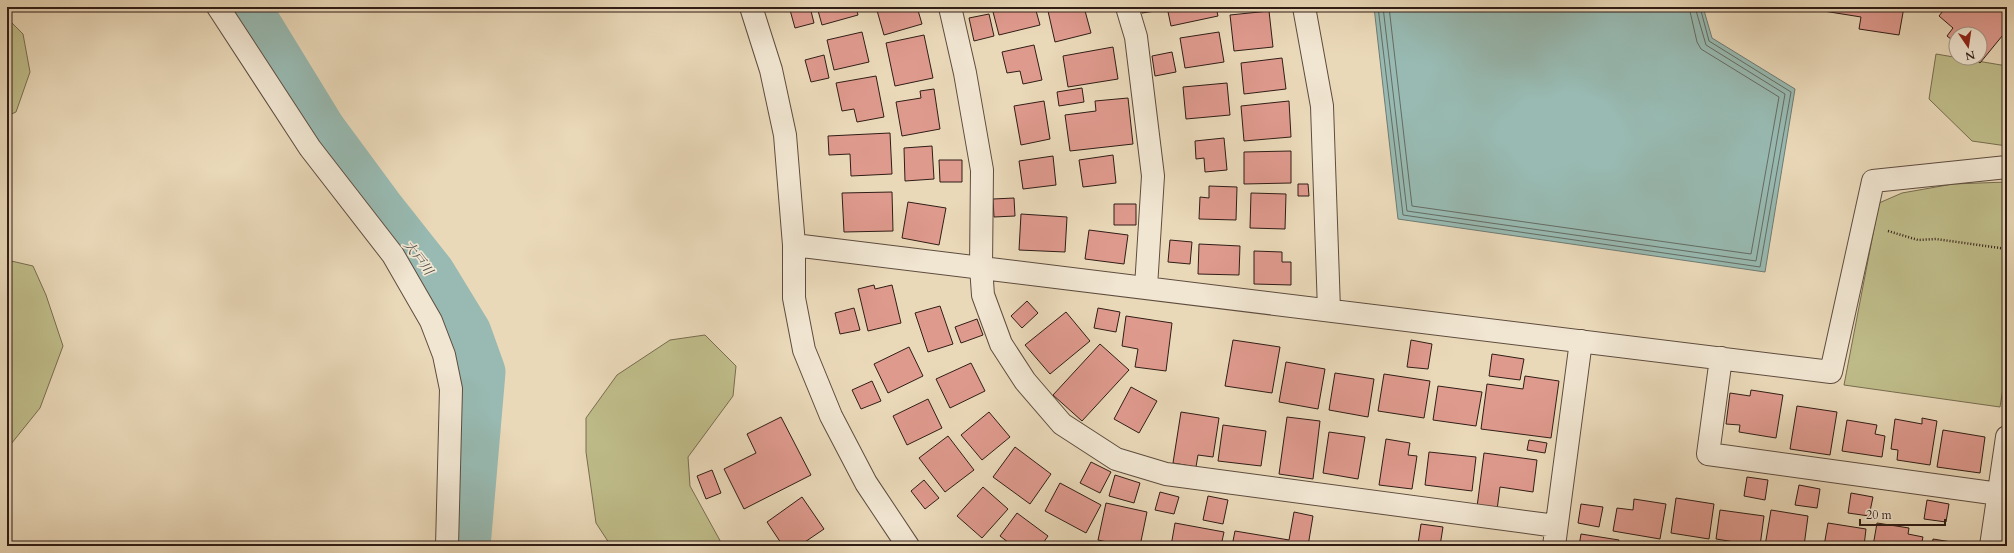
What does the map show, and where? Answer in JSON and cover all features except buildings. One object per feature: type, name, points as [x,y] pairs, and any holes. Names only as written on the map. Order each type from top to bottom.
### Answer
[{"type":"street","points":[[218,7],[310,148],[394,255],[431,321],[444,355],[451,389],[447,546]]},
{"type":"street","points":[[751,7],[771,70],[785,135],[794,245],[794,298],[804,350],[832,416],[866,483],[906,546]]},
{"type":"street","points":[[950,7],[965,73],[982,170],[981,267],[983,295],[1001,344],[1025,381],[1062,424],[1116,459],[1166,474],[1555,536],[1581,341]]},
{"type":"street","points":[[1127,7],[1136,37],[1153,176],[1146,287]]},
{"type":"street","points":[[1304,7],[1322,106],[1330,310]]},
{"type":"street","points":[[794,245],[1831,372],[1873,181],[2007,167]]},
{"type":"street","points":[[1721,358],[1708,454],[1999,494]]},
{"type":"street","points":[[1991,546],[2007,437]]},
{"type":"path","points":[[1864,224],[1918,240],[1936,239],[2007,249]]},
{"type":"shaded area","points":[[7,18],[23,34],[30,72],[16,112],[7,116]]},
{"type":"shaded area","points":[[1936,54],[1948,56],[1948,66],[1988,66],[1988,63],[2007,66],[2007,146],[1972,141],[1929,99]]},
{"type":"shaded area","points":[[2007,182],[2007,363],[2000,407],[1844,385],[1879,203],[1902,193],[1953,184]]},
{"type":"shaded area","points":[[7,260],[33,266],[46,295],[63,346],[40,408],[7,449]]},
{"type":"shaded area","points":[[705,335],[736,366],[733,396],[688,457],[690,486],[723,546],[611,546],[596,523],[586,452],[586,418],[617,375],[670,340]]},
{"type":"water","points":[[1374,7],[1703,7],[1712,38],[1795,89],[1765,272],[1398,219]]},
{"type":"waterway","name":"大戸川","points":[[245,7],[321,131],[377,207],[430,274],[466,333],[480,372],[465,546]]}]
